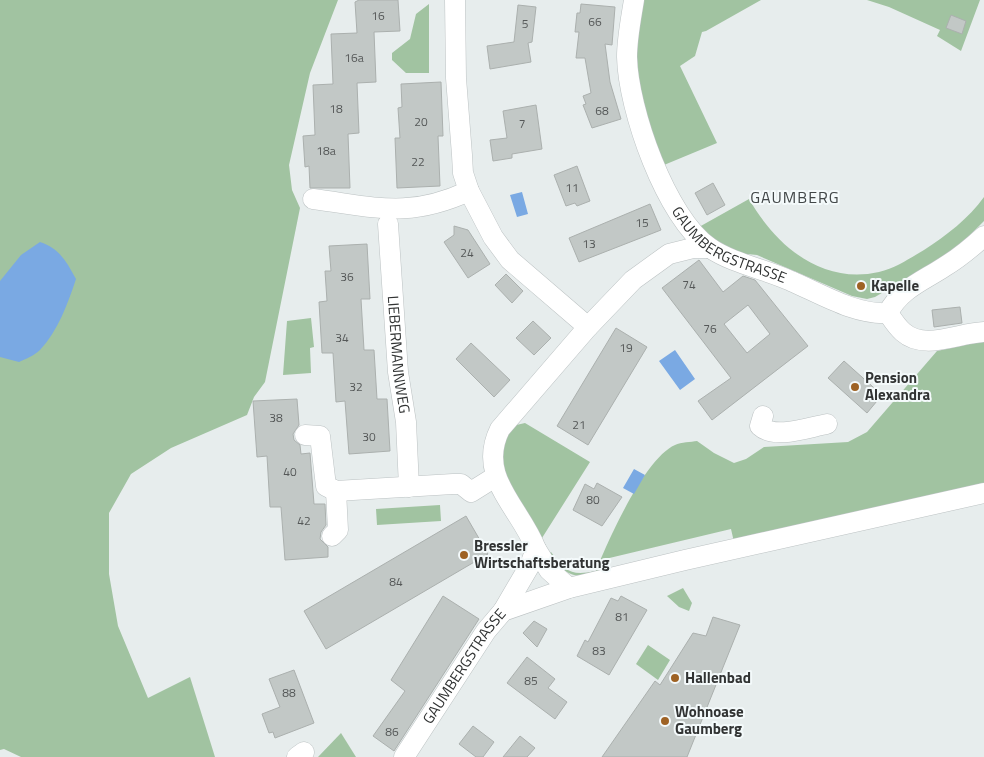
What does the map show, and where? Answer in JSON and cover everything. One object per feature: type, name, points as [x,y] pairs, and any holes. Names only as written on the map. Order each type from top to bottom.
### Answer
[{"type":"street","points":[[455,0],[456,78],[463,173],[469,191],[493,237],[510,260],[588,327]]},
{"type":"street","name":"GAUMBERGSTRASSE","points":[[634,0],[627,57],[632,96],[643,136],[679,214],[689,228],[710,248],[853,308],[878,314],[888,313]]},
{"type":"street","points":[[313,199],[402,210],[435,204],[469,191]]},
{"type":"street","points":[[669,254],[675,241],[679,214]]},
{"type":"street","name":"LIEBERMANNWEG","points":[[388,224],[398,372],[406,422],[409,487]]},
{"type":"street","points":[[984,236],[966,253],[906,290],[896,299],[888,313],[901,331],[914,339],[931,341],[984,332]]},
{"type":"street","points":[[569,588],[549,570],[536,549],[530,534],[495,477],[492,448],[500,429],[588,327],[633,280],[669,254],[693,248],[710,248]]},
{"type":"street","points":[[763,416],[760,426],[770,431],[798,430],[827,424]]},
{"type":"street","points":[[306,435],[320,436],[326,486],[344,491],[461,484],[472,492],[495,477]]},
{"type":"street","points":[[332,536],[338,530],[344,491]]},
{"type":"street","name":"GAUMBERGSTRASSE","points":[[404,757],[486,631],[503,611],[569,588],[984,493]]},
{"type":"street","points":[[503,611],[518,588],[536,549]]},
{"type":"green space","points":[[0,0],[338,0],[310,73],[289,165],[292,190],[300,208],[265,382],[254,397],[247,415],[171,448],[131,474],[109,513],[109,574],[118,626],[148,698],[190,677],[215,757],[21,757],[4,749],[0,750]]},
{"type":"green space","points":[[642,0],[761,0],[702,32],[695,56],[680,66],[717,143],[664,165],[646,112],[637,71],[636,43]]},
{"type":"green space","points":[[867,0],[980,0],[961,51],[937,36],[940,30],[889,7]]},
{"type":"green space","points":[[429,4],[429,73],[406,73],[392,60],[392,53],[410,39],[416,14]]},
{"type":"green space","points":[[984,197],[984,221],[963,242],[941,258],[875,297],[867,299],[852,296],[757,255],[747,254],[746,257],[730,252],[699,227],[749,199],[773,232],[803,258],[820,267],[838,273],[858,275],[891,268],[924,250],[957,226]]},
{"type":"green space","points":[[311,318],[314,347],[310,348],[311,373],[283,375],[287,321]]},
{"type":"green space","points":[[984,341],[984,487],[734,542],[731,529],[601,560],[603,574],[578,576],[572,574],[561,568],[550,553],[570,571],[581,573],[596,571],[618,521],[640,482],[663,453],[675,445],[697,441],[714,453],[734,463],[746,459],[764,447],[848,442],[867,432],[937,351]]},
{"type":"green space","points":[[525,423],[590,462],[542,538],[507,484],[501,465],[504,436],[512,426]]},
{"type":"green space","points":[[440,505],[441,521],[377,525],[376,509]]},
{"type":"green space","points":[[683,588],[692,603],[689,611],[679,607],[667,596]]},
{"type":"green space","points":[[648,645],[670,660],[658,680],[636,664]]},
{"type":"green space","points":[[341,733],[356,757],[318,757]]},
{"type":"water","points":[[522,192],[528,214],[517,217],[510,195]]},
{"type":"water","points":[[40,242],[58,252],[76,279],[66,307],[52,334],[38,352],[19,362],[0,357],[0,281],[21,255]]},
{"type":"water","points":[[675,350],[695,379],[680,390],[659,361]]},
{"type":"water","points":[[634,469],[645,475],[634,494],[623,488]]},
{"type":"building","points":[[359,0],[398,0],[400,31],[374,32],[376,82],[357,83],[359,133],[348,134],[350,188],[310,188],[309,166],[305,167],[303,136],[315,135],[313,85],[333,84],[331,34],[357,33],[355,2]]},
{"type":"building","points":[[581,4],[615,7],[612,45],[605,44],[610,82],[621,119],[592,128],[583,105],[586,104],[583,96],[591,93],[585,58],[576,58],[579,32],[575,32],[577,13],[580,13]]},
{"type":"building","points":[[518,5],[536,7],[532,42],[528,43],[531,62],[490,69],[487,46],[514,42]]},
{"type":"building","points":[[951,15],[966,21],[962,34],[946,28]]},
{"type":"building","points":[[441,82],[443,136],[438,136],[440,186],[397,188],[395,138],[400,138],[398,108],[402,107],[401,84]]},
{"type":"building","points":[[536,105],[542,149],[512,154],[512,158],[493,161],[490,140],[507,138],[503,111]]},
{"type":"building","points":[[577,166],[590,201],[577,206],[575,203],[566,206],[554,175]]},
{"type":"building","points":[[713,183],[725,205],[707,215],[695,193]]},
{"type":"building","points":[[650,204],[661,230],[579,262],[569,238]]},
{"type":"building","points":[[454,226],[468,230],[490,264],[468,278],[444,242],[454,235]]},
{"type":"building","points":[[367,244],[370,299],[361,299],[364,350],[374,350],[377,399],[387,399],[390,451],[349,454],[345,401],[336,402],[333,353],[322,353],[319,302],[327,301],[325,271],[331,271],[329,246]]},
{"type":"building","points":[[699,260],[723,292],[743,276],[755,280],[808,346],[712,420],[698,401],[731,378],[662,288]],"holes":[[[748,305],[770,334],[747,353],[724,324]]]},
{"type":"building","points":[[506,274],[523,291],[512,303],[495,285]]},
{"type":"building","points":[[960,307],[962,323],[934,327],[932,310]]},
{"type":"building","points":[[533,321],[551,338],[534,355],[516,338]]},
{"type":"building","points":[[616,328],[647,347],[588,445],[557,426]]},
{"type":"building","points":[[471,343],[510,380],[494,397],[456,359]]},
{"type":"building","name":"Pension Alexandra","points":[[844,361],[882,395],[867,413],[828,378]]},
{"type":"building","points":[[297,399],[299,425],[293,434],[294,440],[300,445],[301,454],[310,453],[314,504],[325,504],[326,525],[321,532],[320,539],[328,547],[328,557],[285,560],[281,507],[270,507],[267,456],[257,457],[253,401]]},
{"type":"building","points":[[597,483],[622,497],[602,526],[573,510],[585,484],[594,489]]},
{"type":"building","points":[[466,516],[488,554],[326,649],[304,611]]},
{"type":"building","points":[[443,596],[479,619],[394,751],[373,736],[405,691],[391,680]]},
{"type":"building","points":[[621,596],[647,610],[609,675],[577,656],[585,640],[588,642],[611,598],[618,601]]},
{"type":"building","name":"Wohnoase Gaumberg","points":[[713,617],[740,625],[687,757],[602,757],[655,681],[660,685],[693,633],[706,636]]},
{"type":"building","points":[[534,621],[547,629],[537,647],[523,633]]},
{"type":"building","points":[[527,657],[555,679],[548,688],[567,702],[555,719],[507,683]]},
{"type":"building","points":[[294,670],[314,723],[275,738],[273,732],[269,733],[262,714],[280,707],[269,679]]},
{"type":"building","points":[[473,726],[494,742],[483,757],[476,757],[459,744]]},
{"type":"building","points":[[520,736],[535,748],[527,757],[503,757]]},
{"type":"place","name":"Kapelle","points":[[861,286]]},
{"type":"place","name":"Pension Alexandra","points":[[855,387]]},
{"type":"place","name":"Bressler Wirtschaftsberatung","points":[[464,555]]},
{"type":"place","name":"Hallenbad","points":[[675,678]]},
{"type":"place","name":"Wohnoase Gaumberg","points":[[665,721]]},
{"type":"district","name":"GAUMBERG","points":[[795,197]]}]
